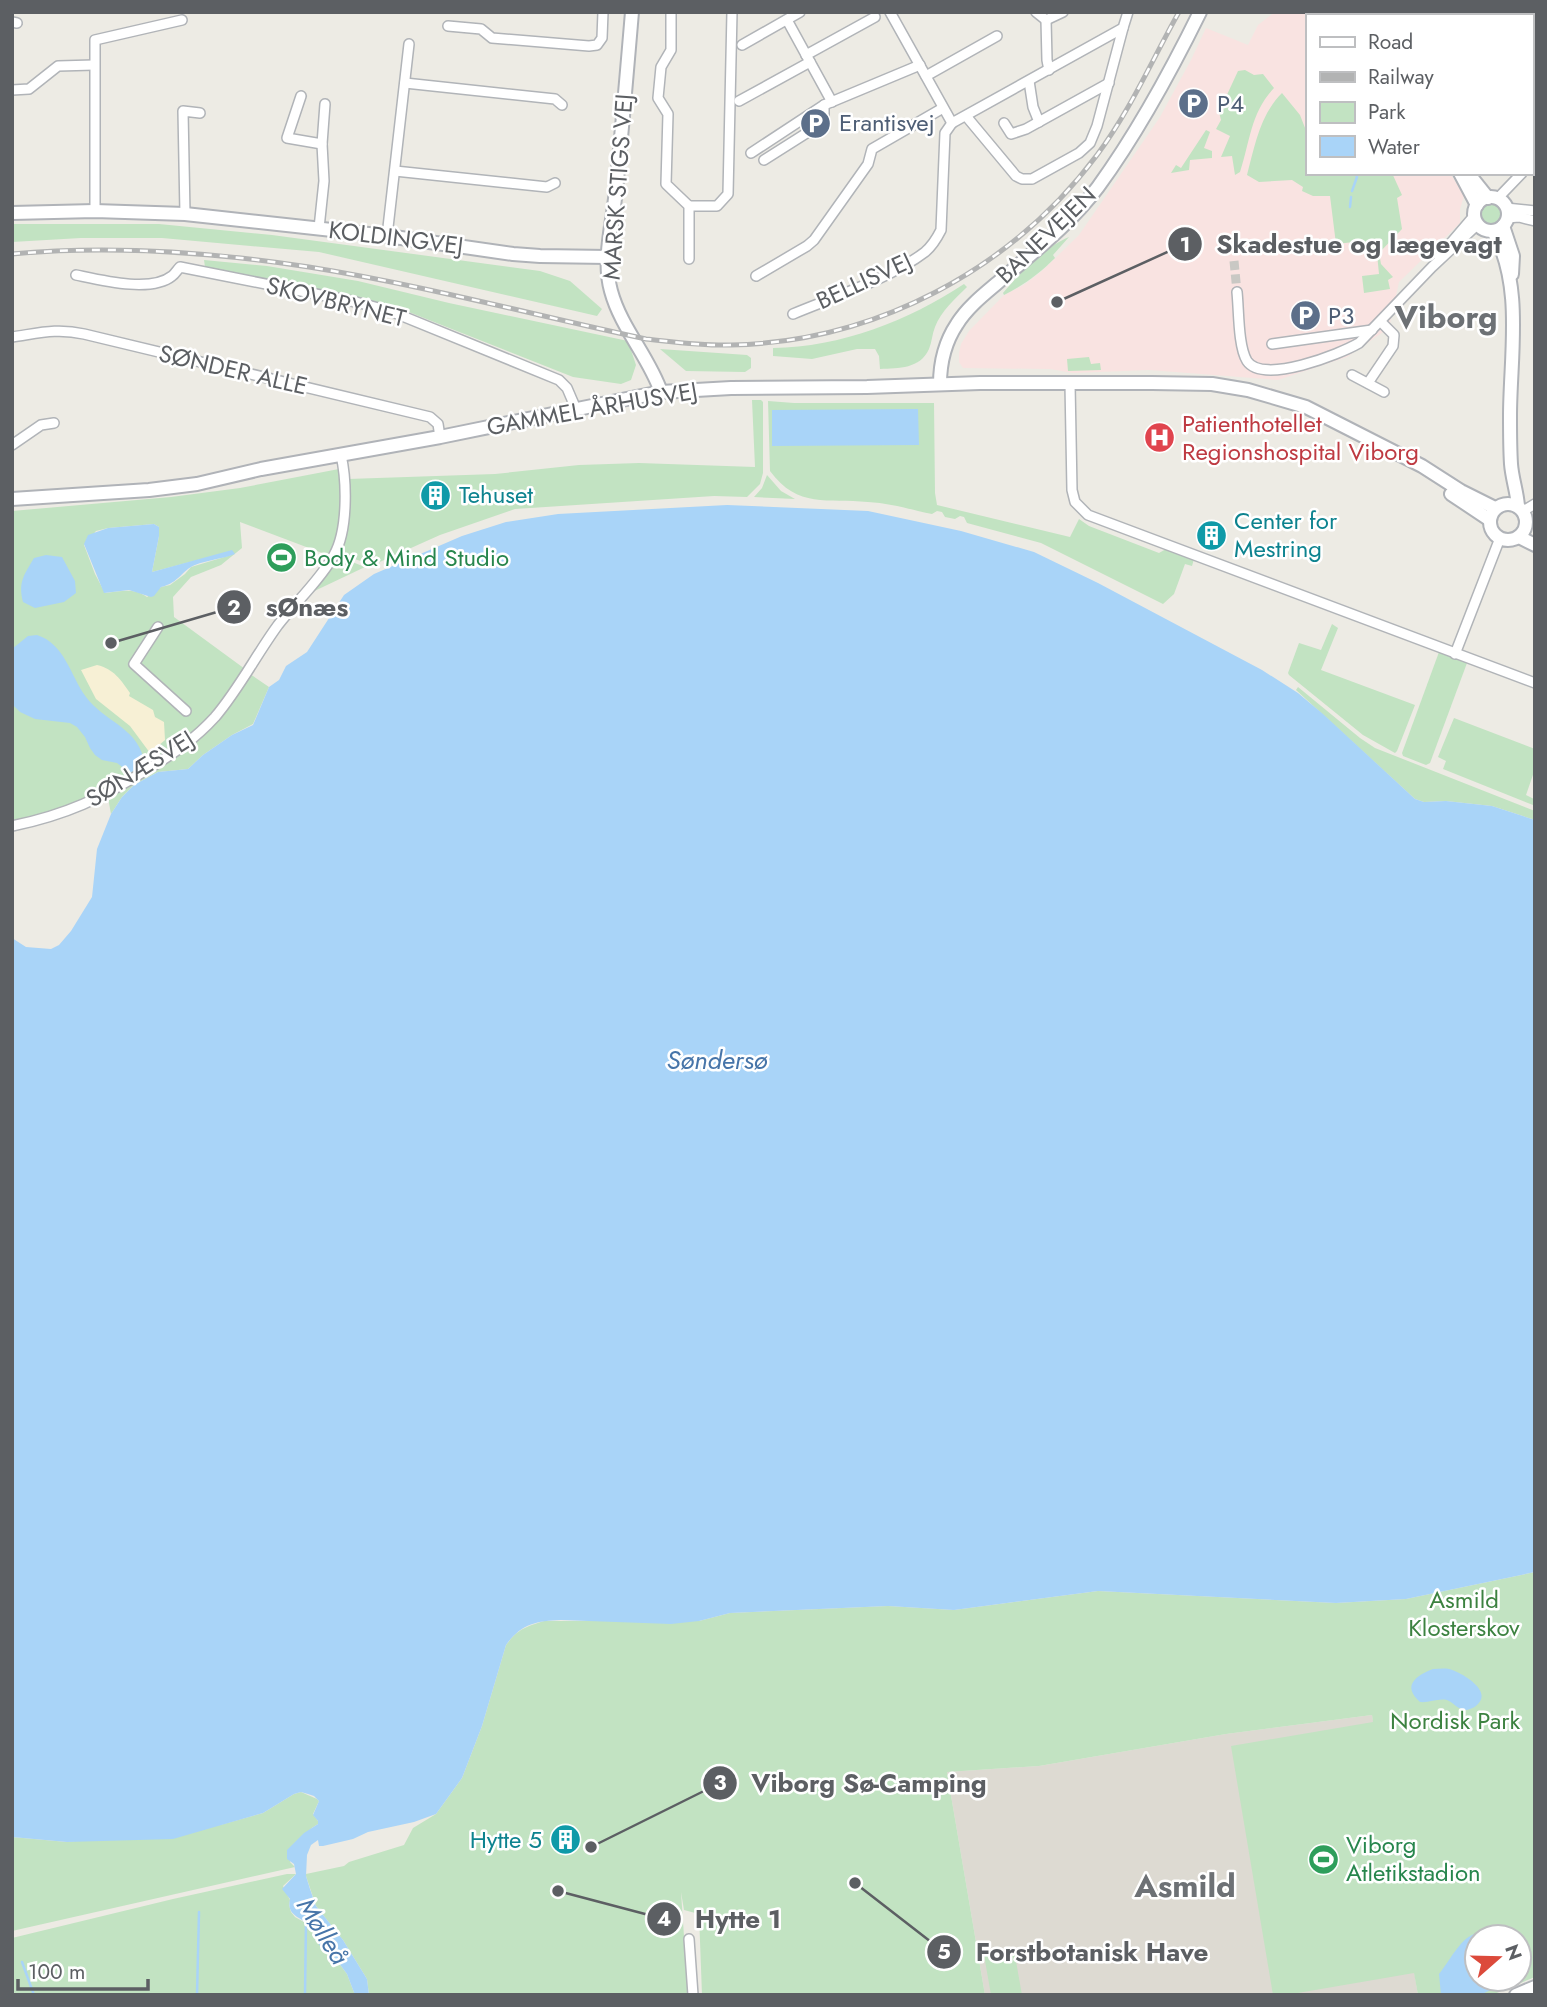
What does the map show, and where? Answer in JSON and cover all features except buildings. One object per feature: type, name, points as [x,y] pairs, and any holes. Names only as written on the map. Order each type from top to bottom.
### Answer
[{"type":"street","points":[[447,26],[481,29],[492,38],[589,46],[597,45],[602,38],[603,12]]},
{"type":"street","name":"MARSK STIGS VEJ","points":[[632,12],[608,257],[610,290],[654,373],[661,392]]},
{"type":"street","points":[[671,12],[671,50],[661,66],[658,98],[668,114],[666,184],[689,206],[717,206],[728,194],[732,12]]},
{"type":"street","points":[[742,45],[800,12]]},
{"type":"street","points":[[890,12],[952,123],[1124,28]]},
{"type":"street","points":[[1037,12],[1046,20],[1049,70]]},
{"type":"street","points":[[1046,20],[1063,12]]},
{"type":"street","points":[[967,116],[1016,176],[1022,179],[1032,179],[1079,153],[1090,143],[1097,126],[1128,12]]},
{"type":"street","name":"BANEVEJEN","points":[[940,384],[940,366],[947,341],[957,323],[986,293],[1048,241],[1094,191],[1157,97],[1200,12]]},
{"type":"street","points":[[739,101],[875,17]]},
{"type":"street","points":[[95,211],[95,40],[182,20]]},
{"type":"street","points":[[764,160],[824,122],[828,103],[787,20]]},
{"type":"street","points":[[926,76],[997,36]]},
{"type":"street","points":[[387,236],[409,44]]},
{"type":"street","points":[[12,90],[29,89],[58,66],[94,65]]},
{"type":"street","points":[[751,153],[828,103],[920,65]]},
{"type":"street","points":[[1029,81],[1033,107],[1039,122]]},
{"type":"street","points":[[405,83],[555,99],[562,105]]},
{"type":"street","points":[[1004,123],[1011,134],[1039,122],[1109,83]]},
{"type":"street","points":[[301,96],[287,138],[323,144]]},
{"type":"street","points":[[318,228],[324,181],[325,104]]},
{"type":"street","points":[[756,276],[814,240],[868,164],[872,149],[943,108]]},
{"type":"street","points":[[185,214],[183,111],[200,113]]},
{"type":"street","name":"BELLISVEJ","points":[[793,314],[884,276],[926,251],[935,241],[941,230],[945,134],[952,123]]},
{"type":"street","points":[[395,171],[547,187],[555,183]]},
{"type":"street","points":[[1461,175],[1484,230],[1499,213],[1521,175]]},
{"type":"street","points":[[1470,175],[1499,213],[1513,256],[1511,467],[1525,507],[1526,533],[1535,545]]},
{"type":"street","points":[[688,259],[689,206]]},
{"type":"street","points":[[1237,292],[1243,353],[1250,365],[1259,370],[1276,370],[1314,362],[1354,346],[1374,330],[1476,215],[1535,211]]},
{"type":"street","name":"KOLDINGVEJ","points":[[12,212],[185,214],[387,236],[540,257],[608,257]]},
{"type":"street","points":[[1499,213],[1535,221]]},
{"type":"street","name":"SKOVBRYNET","points":[[76,275],[114,282],[149,284],[172,276],[180,267],[390,311],[559,380],[567,388],[576,409]]},
{"type":"street","points":[[1367,383],[1393,346],[1394,340],[1390,331],[1381,322]]},
{"type":"street","points":[[1272,344],[1374,330]]},
{"type":"street","name":"SØNDER ALLE","points":[[12,337],[55,331],[75,332],[430,417],[438,424],[440,437]]},
{"type":"street","points":[[1335,335],[1348,340],[1354,346]]},
{"type":"street","points":[[1352,375],[1384,393]]},
{"type":"street","name":"GAMMEL ÅRHUSVEJ","points":[[12,499],[149,490],[197,484],[261,469],[440,437],[661,392],[940,384],[1212,384],[1248,390],[1306,407],[1356,430],[1497,511]]},
{"type":"street","points":[[1070,384],[1072,490],[1075,502],[1088,515],[1535,683]]},
{"type":"street","points":[[12,444],[41,425],[54,423]]},
{"type":"street","name":"SØNÆSVEJ","points":[[12,826],[58,815],[110,793],[183,748],[216,716],[280,623],[335,554],[342,528],[345,498],[341,455]]},
{"type":"street","points":[[1511,467],[1492,530],[1500,538],[1512,540],[1526,533]]},
{"type":"street","points":[[1497,511],[1525,507]]},
{"type":"street","points":[[1455,654],[1500,538]]},
{"type":"street","points":[[158,627],[134,664],[186,711]]},
{"type":"street","points":[[689,1939],[693,1995]]},
{"type":"street","points":[[1516,1995],[1535,1987]]},
{"type":"shaded area","points":[[1275,12],[1326,14],[1306,14],[1306,175],[1451,175],[1464,196],[1460,223],[1399,282],[1389,328],[1347,357],[1278,380],[1149,370],[1073,373],[1050,369],[963,368],[959,362],[959,353],[969,331],[1004,295],[1024,285],[1042,271],[1079,235],[1160,117],[1206,28],[1248,45],[1258,25]]},
{"type":"shaded area","points":[[1372,1715],[1418,1995],[985,1995],[947,1772],[1039,1766],[1226,1734]]},
{"type":"green space","points":[[1245,70],[1254,75],[1263,74],[1274,88],[1260,107],[1240,172],[1235,175],[1232,156],[1221,157],[1230,136],[1216,129],[1221,120],[1219,112],[1238,71]]},
{"type":"green space","points":[[1282,93],[1300,115],[1306,130],[1306,175],[1393,175],[1402,195],[1397,198],[1402,229],[1379,253],[1381,264],[1393,277],[1388,280],[1390,289],[1364,293],[1362,276],[1379,274],[1377,254],[1366,255],[1363,241],[1336,244],[1330,196],[1313,196],[1302,191],[1303,187],[1292,180],[1259,182],[1247,175],[1263,121]]},
{"type":"green space","points":[[1206,130],[1210,132],[1204,148],[1212,151],[1212,158],[1190,160],[1189,170],[1171,173],[1176,165],[1181,168]]},
{"type":"green space","points":[[1491,204],[1499,207],[1502,215],[1499,223],[1491,226],[1483,223],[1480,215],[1483,207]]},
{"type":"green space","points":[[12,224],[159,224],[272,235],[540,271],[570,281],[602,309],[597,316],[319,252],[162,238],[81,238],[12,242]]},
{"type":"green space","points":[[1069,237],[1053,255],[1055,258],[1043,269],[1004,295],[1033,261]]},
{"type":"green space","points":[[204,260],[267,266],[358,281],[628,341],[636,365],[631,380],[621,384],[573,377],[391,305],[205,267]]},
{"type":"green space","points":[[964,284],[967,287],[938,321],[925,356],[915,364],[880,369],[879,356],[875,349],[857,349],[812,359],[773,356],[773,348],[824,343],[873,330],[920,309]]},
{"type":"green space","points":[[660,349],[747,355],[751,358],[751,368],[745,372],[686,371]]},
{"type":"green space","points":[[1089,357],[1091,364],[1100,363],[1101,370],[1068,371],[1067,359]]},
{"type":"green space","points":[[752,400],[763,402],[763,473],[760,484],[747,497],[714,496],[515,509],[440,535],[373,565],[339,554],[348,479],[495,474],[579,465],[639,463],[755,467]]},
{"type":"green space","points":[[768,401],[934,403],[937,505],[1070,537],[1079,519],[1089,526],[1159,553],[1166,549],[1194,559],[1192,566],[1185,564],[1174,594],[1163,604],[1041,543],[967,523],[964,517],[955,519],[945,517],[942,512],[937,511],[932,514],[893,505],[803,496],[791,491],[770,471]]},
{"type":"green space","points":[[339,469],[342,501],[330,556],[240,522],[242,548],[221,565],[191,577],[173,597],[174,617],[245,669],[207,723],[191,738],[90,800],[12,823],[12,511],[240,488]],"holes":[[[154,524],[159,527],[152,572],[232,551],[231,555],[191,567],[170,585],[161,587],[147,597],[131,591],[105,593],[84,545],[96,531],[108,528]]]},
{"type":"green space","points":[[767,475],[781,491],[795,499],[754,497],[762,488]]},
{"type":"green space","points":[[337,556],[365,567],[306,595]]},
{"type":"green space","points":[[1332,624],[1338,628],[1321,670],[1415,705],[1395,753],[1363,735],[1288,673],[1299,643],[1321,650]]},
{"type":"green space","points":[[1439,652],[1467,663],[1430,763],[1426,765],[1403,756],[1402,753]]},
{"type":"green space","points":[[250,674],[269,687],[253,724],[203,755],[188,769],[158,772],[134,785],[111,814],[108,798],[193,743]]},
{"type":"green space","points":[[1298,687],[1375,748],[1535,811],[1535,820],[1492,806],[1446,801],[1424,802],[1415,799],[1296,690]]},
{"type":"green space","points":[[1454,718],[1535,749],[1535,769],[1526,795],[1534,799],[1533,805],[1443,769],[1446,761],[1438,757]]},
{"type":"green space","points":[[1535,1572],[1535,1977],[1533,1978],[1533,1923],[1463,1923],[1463,1993],[1497,1993],[1418,1995],[1414,1973],[1273,1995],[1231,1746],[1373,1722],[1372,1715],[1226,1734],[1039,1766],[947,1772],[985,1995],[702,1995],[699,1914],[684,1910],[681,1892],[688,1995],[369,1995],[367,1979],[343,1940],[316,1906],[306,1876],[404,1845],[413,1828],[436,1814],[462,1778],[482,1726],[506,1645],[522,1629],[544,1621],[699,1621],[730,1613],[888,1606],[954,1610],[1098,1591],[1336,1603],[1406,1599]]},
{"type":"green space","points":[[301,1792],[319,1801],[313,1814],[318,1824],[308,1831],[298,1845],[290,1862],[295,1867],[12,1931],[12,1837],[67,1842],[220,1825],[263,1813]]},
{"type":"green space","points":[[296,1874],[283,1886],[290,1900],[291,1912],[311,1926],[317,1942],[332,1954],[347,1974],[355,1995],[12,1995],[12,1938]]},
{"type":"green space","points":[[1014,1950],[1022,1995],[991,1995],[984,1955]]},
{"type":"sand","points":[[97,665],[113,672],[130,693],[129,696],[153,710],[155,717],[164,722],[165,740],[150,753],[130,726],[96,699],[81,670]]},
{"type":"water","points":[[918,409],[919,445],[772,446],[772,410]]},
{"type":"water","name":"Søndersø","points":[[727,505],[868,511],[961,531],[1034,552],[1262,670],[1298,693],[1415,799],[1424,802],[1446,801],[1492,806],[1535,820],[1535,1572],[1406,1599],[1336,1603],[1098,1591],[954,1610],[888,1606],[730,1613],[699,1621],[671,1624],[561,1620],[530,1625],[517,1632],[506,1645],[482,1726],[462,1778],[436,1814],[414,1822],[368,1832],[353,1839],[323,1846],[319,1846],[318,1840],[311,1845],[307,1855],[306,1876],[316,1906],[343,1940],[367,1979],[369,1995],[355,1995],[347,1974],[332,1954],[324,1951],[317,1942],[311,1926],[292,1913],[290,1899],[282,1889],[296,1874],[294,1864],[287,1859],[287,1850],[304,1833],[318,1824],[313,1815],[319,1801],[314,1796],[301,1792],[294,1794],[263,1813],[173,1839],[67,1842],[12,1837],[12,938],[26,947],[51,949],[59,945],[92,897],[97,849],[111,814],[122,797],[134,785],[158,772],[188,769],[232,735],[253,725],[269,687],[279,680],[286,666],[307,652],[344,595],[374,574],[462,536],[506,522],[558,514]]},
{"type":"water","points":[[154,524],[159,527],[159,536],[152,572],[232,550],[235,554],[191,567],[151,597],[129,590],[104,593],[84,544],[88,535],[108,528]]},
{"type":"water","points":[[46,555],[62,557],[75,581],[76,593],[64,602],[35,608],[23,602],[22,584],[34,558]]},
{"type":"water","points":[[37,635],[54,645],[61,653],[80,688],[93,705],[130,734],[142,753],[144,765],[130,773],[117,763],[102,760],[95,755],[77,727],[70,723],[35,719],[20,712],[12,704],[12,649],[28,636]]},
{"type":"water","points":[[1433,1669],[1449,1669],[1468,1678],[1479,1688],[1481,1700],[1467,1710],[1447,1700],[1420,1702],[1411,1686],[1416,1678]]},
{"type":"water","points":[[1463,1942],[1463,1993],[1484,1993],[1441,1995],[1439,1974]]},
{"type":"waterway","points":[[1352,191],[1356,175]]},
{"type":"waterway","points":[[1350,207],[1351,197]]},
{"type":"waterway","points":[[197,1995],[199,1912]]},
{"type":"waterway","name":"Mølleå","points":[[305,1995],[306,1921]]},
{"type":"waterway","points":[[22,1962],[34,1995]]},
{"type":"tunnel","points":[[1234,261],[1237,292]]},
{"type":"railway","points":[[12,254],[124,250],[272,262],[394,282],[646,339],[710,345],[785,341],[837,330],[887,314],[936,292],[981,265],[1024,233],[1062,196],[1109,138],[1179,12]]},
{"type":"place","name":"P4","points":[[1194,104]]},
{"type":"place","name":"Erantisvej","points":[[816,123]]},
{"type":"place","name":"Skadestue og lægevagt","points":[[1057,302]]},
{"type":"place","name":"P3","points":[[1305,316]]},
{"type":"place","name":"Patienthotellet Regionshospital Viborg","points":[[1159,438]]},
{"type":"place","name":"Tehuset","points":[[436,495]]},
{"type":"place","name":"Center for Mestring","points":[[1211,535]]},
{"type":"place","name":"Body & Mind Studio","points":[[281,558]]},
{"type":"place","name":"sØnæs","points":[[111,643]]},
{"type":"place","name":"Hytte 5","points":[[565,1840]]},
{"type":"place","name":"Viborg Sø-Camping","points":[[591,1847]]},
{"type":"place","name":"Viborg Atletikstadion","points":[[1323,1859]]},
{"type":"place","name":"Forstbotanisk Have","points":[[855,1883]]},
{"type":"place","name":"Hytte 1","points":[[558,1891]]},
{"type":"district","name":"Viborg","points":[[1446,317]]},
{"type":"district","name":"Asmild","points":[[1185,1886]]},
{"type":"park label","name":"Asmild Klosterskov","points":[[1464,1614]]},
{"type":"park label","name":"Nordisk Park","points":[[1455,1721]]}]
